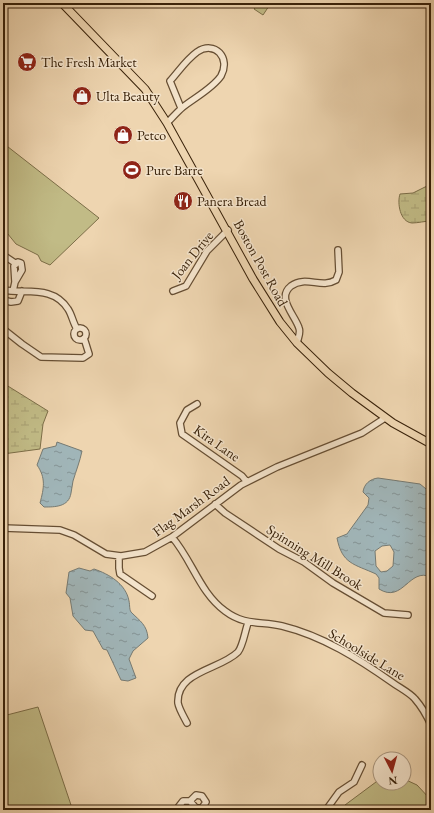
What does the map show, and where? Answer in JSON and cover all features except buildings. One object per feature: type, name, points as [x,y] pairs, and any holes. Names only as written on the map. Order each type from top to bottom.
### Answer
[{"type":"main road","name":"Boston Post Road","points":[[62,3],[145,89],[167,123],[228,230],[253,279],[276,316],[297,342],[328,373],[385,418],[431,444]]},
{"type":"street","points":[[167,123],[181,108],[209,87],[220,76],[225,64],[224,58],[219,52],[212,48],[198,52],[186,62],[170,82],[181,108]]},
{"type":"street","name":"Joan Drive","points":[[173,291],[186,286],[207,251],[228,230]]},
{"type":"street","points":[[297,342],[300,328],[287,304],[285,296],[288,289],[303,281],[325,284],[336,280],[339,272],[338,250]]},
{"type":"street","points":[[3,255],[15,263],[21,263],[22,267],[19,277],[15,282]]},
{"type":"street","points":[[13,291],[15,282],[15,263]]},
{"type":"street","points":[[3,290],[46,293],[56,297],[65,304],[77,329]]},
{"type":"street","points":[[3,300],[11,302],[18,301],[22,291]]},
{"type":"street","points":[[3,329],[35,354],[48,358],[83,358],[89,354],[84,338],[85,331],[77,329]]},
{"type":"street","points":[[77,329],[74,333],[76,338],[79,340],[84,338]]},
{"type":"street","name":"Kira Lane","points":[[197,404],[187,410],[180,423],[182,434],[187,439],[242,476],[247,482]]},
{"type":"street","name":"Flag Marsh Road","points":[[3,528],[60,530],[74,535],[106,554],[120,556],[145,552],[172,537],[247,482],[297,458],[362,433],[385,418]]},
{"type":"street","name":"Spinning Mill Brook","points":[[215,504],[225,513],[279,549],[304,562],[333,583],[384,613],[408,615]]},
{"type":"street","name":"Schoolside Lane","points":[[172,537],[182,548],[212,600],[225,612],[248,623],[282,626],[313,636],[346,652],[414,698],[431,725]]},
{"type":"street","points":[[120,556],[120,574],[152,596]]},
{"type":"street","points":[[187,723],[178,704],[179,691],[190,678],[220,665],[239,651],[248,623]]},
{"type":"street","points":[[326,810],[339,792],[354,782],[362,765]]},
{"type":"street","points":[[176,810],[183,801],[190,801]]},
{"type":"green space","points":[[259,3],[271,3],[263,15],[254,9]]},
{"type":"green space","points":[[3,143],[99,218],[50,265],[41,261],[38,255],[16,244],[3,228]]},
{"type":"green space","points":[[427,186],[431,188],[431,221],[408,222],[400,212],[400,194],[413,193]]},
{"type":"green space","points":[[3,383],[48,411],[43,424],[40,449],[3,454]]},
{"type":"green space","points":[[38,707],[71,805],[57,810],[3,810],[3,716]]},
{"type":"green space","points":[[412,783],[417,785],[431,800],[431,810],[350,810],[345,805],[372,785],[372,791],[412,791]]},
{"type":"water","points":[[57,442],[82,451],[73,481],[70,498],[64,504],[53,507],[44,507],[40,503],[43,479],[37,465],[43,449],[56,446]]},
{"type":"water","points":[[378,478],[420,484],[431,493],[431,577],[423,575],[417,577],[394,592],[387,592],[379,589],[379,578],[376,574],[350,562],[342,553],[337,538],[347,534],[368,505],[369,498],[363,492],[368,482]],"holes":[[[390,545],[394,552],[393,566],[387,571],[381,572],[376,566],[375,551],[382,546]]]},
{"type":"water","points":[[79,568],[90,571],[94,569],[116,580],[127,595],[131,612],[145,626],[148,638],[133,651],[129,659],[136,678],[128,681],[121,680],[107,650],[103,649],[93,631],[85,630],[73,616],[70,598],[66,593],[69,572]]},
{"type":"place","name":"The Fresh Market","points":[[27,62]]},
{"type":"place","name":"Ulta Beauty","points":[[82,96]]},
{"type":"place","name":"Petco","points":[[123,135]]},
{"type":"place","name":"Pure Barre","points":[[132,170]]},
{"type":"place","name":"Panera Bread","points":[[183,201]]}]
